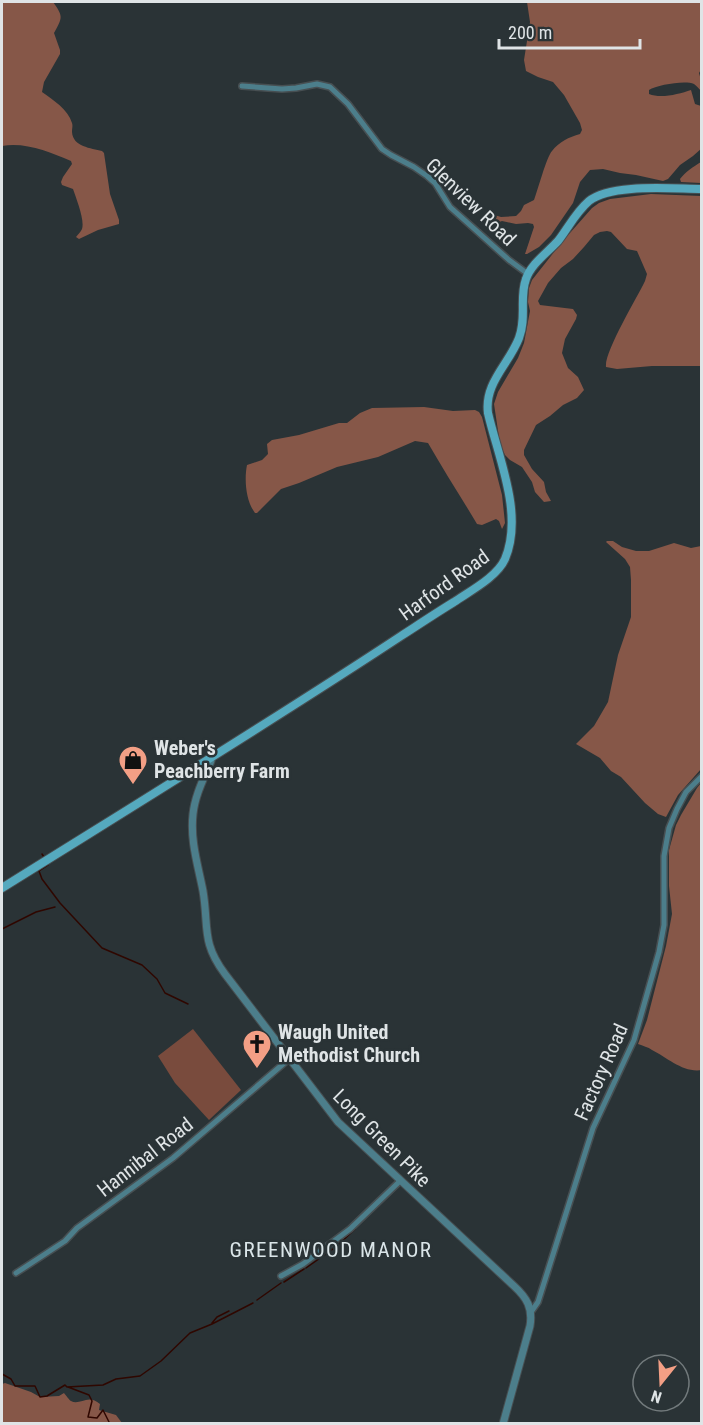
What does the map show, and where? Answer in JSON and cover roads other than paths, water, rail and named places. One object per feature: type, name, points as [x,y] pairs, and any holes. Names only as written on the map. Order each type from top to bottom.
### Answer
[{"type":"main road","points":[[528,274],[583,207],[597,196],[610,192],[650,188],[702,189]]},
{"type":"main road","name":"Harford Road","points":[[2,888],[300,702],[446,607],[488,578],[502,565],[510,540],[512,515],[487,402],[492,385],[520,335],[523,318],[523,290],[528,274]]},
{"type":"street","name":"Glenview Road","points":[[242,86],[296,88],[317,84],[330,87],[348,104],[382,149],[428,176],[450,207],[528,274]]},
{"type":"street","name":"Long Green Pike","points":[[210,759],[211,762],[196,798],[192,828],[194,850],[203,891],[208,943],[212,955],[342,1127],[519,1291],[531,1312]]},
{"type":"street","name":"Factory Road","points":[[531,1312],[538,1302],[593,1128],[626,1060],[638,1029],[662,942],[665,910],[664,856],[667,837],[681,801],[692,785],[702,776]]},
{"type":"street","name":"Hannibal Road","points":[[16,1273],[65,1241],[83,1223],[173,1158],[289,1059]]},
{"type":"street","points":[[281,1276],[303,1264],[350,1229],[400,1181]]},
{"type":"street","points":[[503,1424],[529,1333],[531,1312]]},
{"type":"waterway","points":[[48,865],[39,871],[42,879],[60,903],[102,948],[142,965],[157,979],[165,993],[188,1004]]},
{"type":"waterway","points":[[2,929],[36,912],[55,907]]},
{"type":"waterway","points":[[338,1245],[355,1229]]},
{"type":"waterway","points":[[306,1268],[333,1249]]},
{"type":"waterway","points":[[284,1282],[304,1269]]},
{"type":"waterway","points":[[257,1300],[281,1283]]},
{"type":"waterway","points":[[2,1374],[11,1379],[15,1386],[35,1386],[40,1397],[47,1396],[65,1385],[67,1387],[103,1385],[116,1379],[140,1376],[161,1361],[190,1333],[253,1303]]},
{"type":"waterway","points":[[212,1323],[217,1317],[229,1311]]},
{"type":"waterway","points":[[68,1387],[89,1395],[92,1401],[88,1417],[97,1418],[103,1410],[110,1424]]},
{"type":"place","name":"Weber's Peachberry Farm","points":[[133,786]]},
{"type":"place","name":"Waugh United Methodist Church","points":[[257,1070]]},
{"type":"district","name":"GREENWOOD MANOR","points":[[331,1250]]}]
